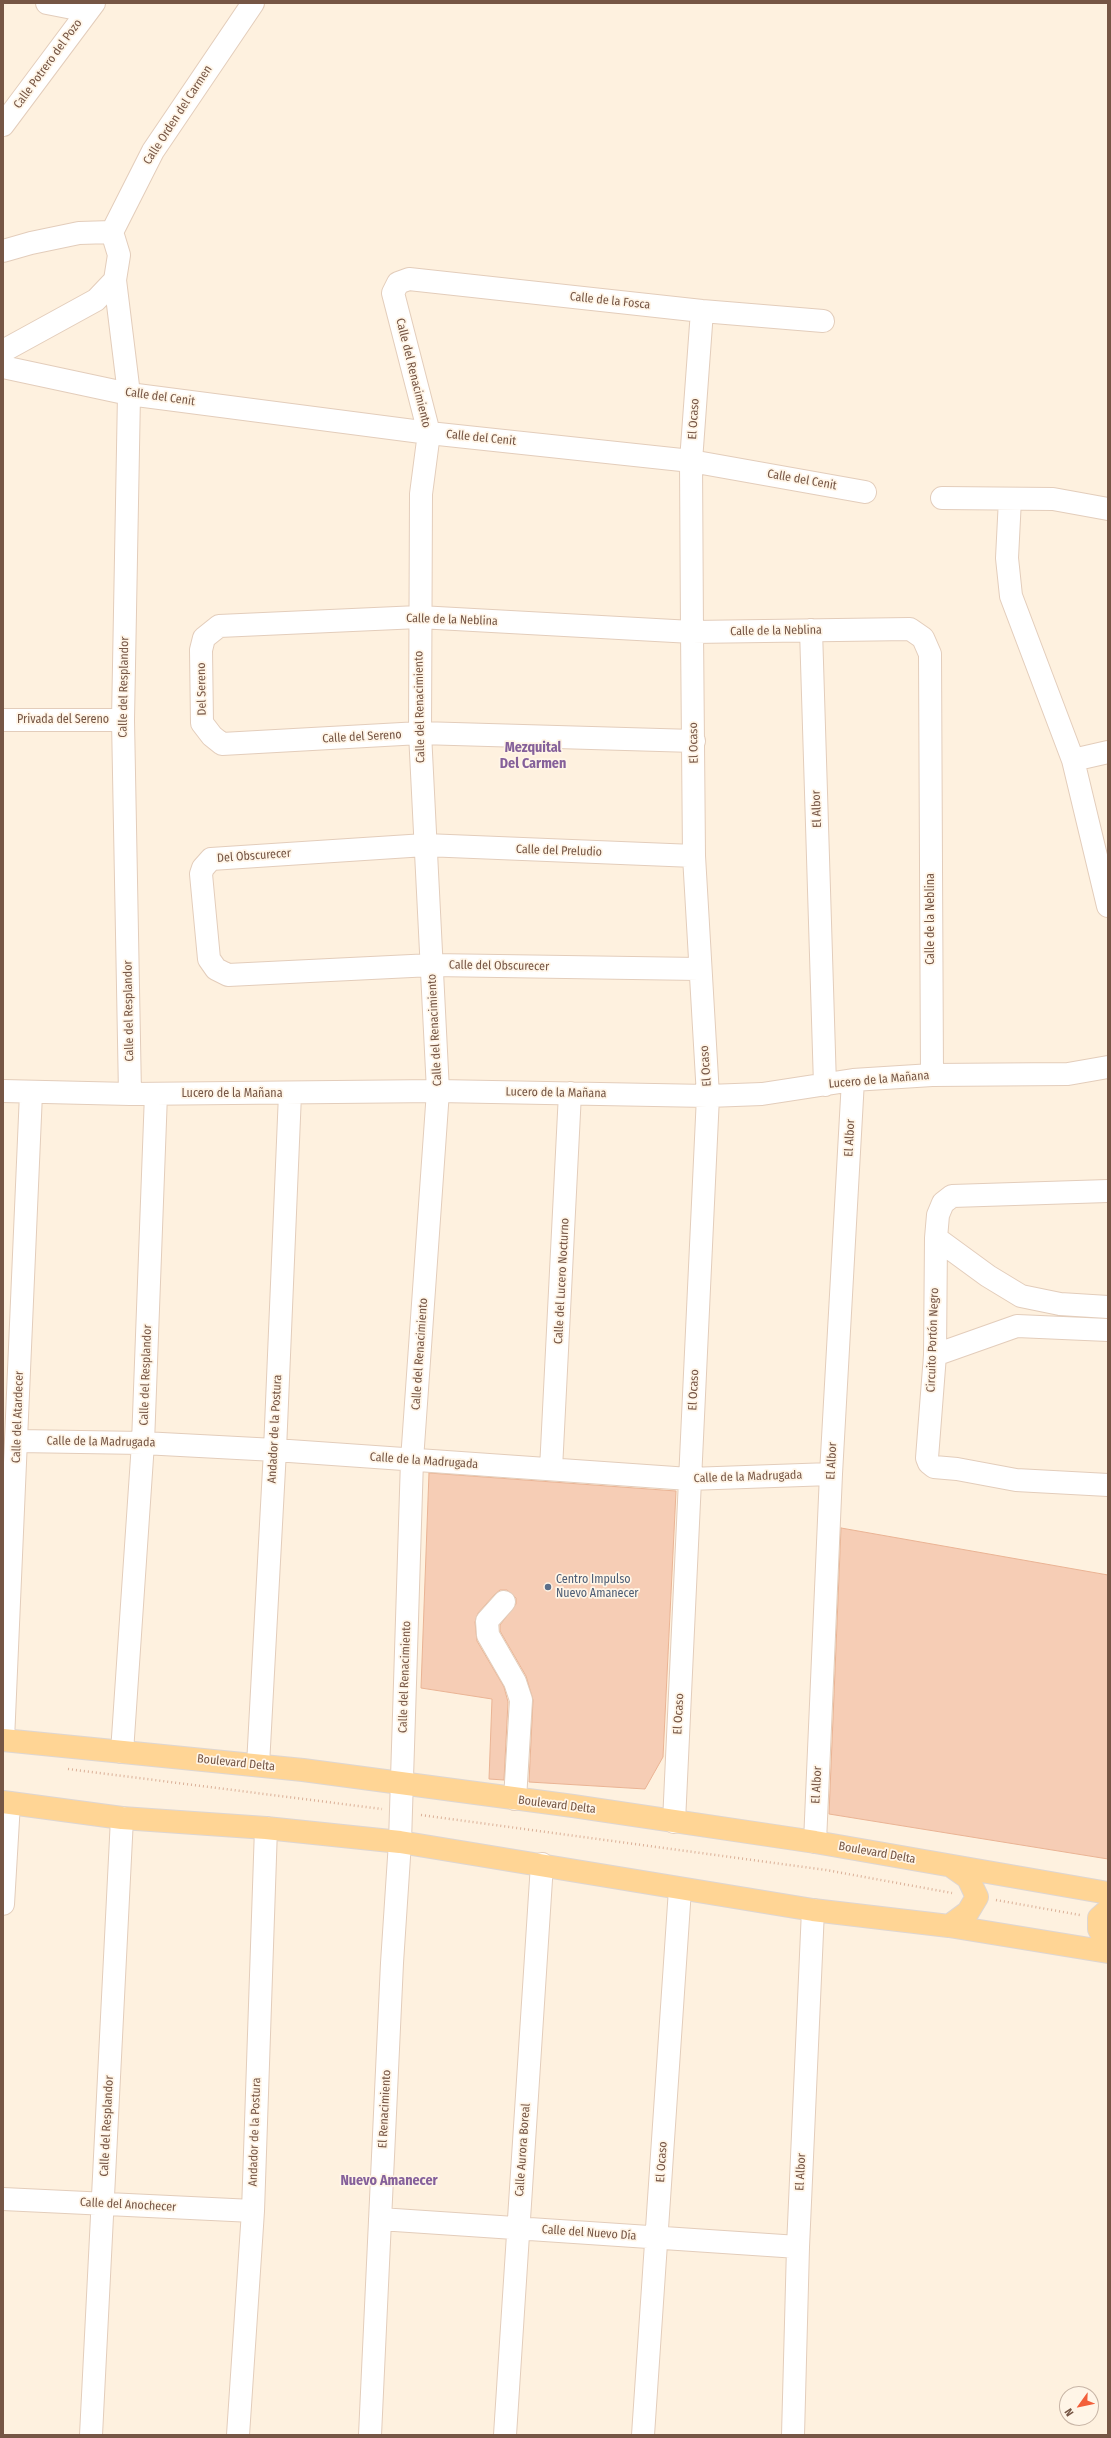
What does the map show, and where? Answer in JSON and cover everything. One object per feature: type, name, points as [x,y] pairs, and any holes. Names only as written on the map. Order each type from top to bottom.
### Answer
[{"type":"main road","name":"Boulevard Delta","points":[[3,1740],[258,1765],[402,1782],[815,1842],[1108,1893]]},
{"type":"main road","points":[[6,1803],[122,1818],[266,1828],[400,1842],[542,1864],[680,1889],[813,1910],[949,1926],[1108,1952]]},
{"type":"main road","points":[[949,1926],[968,1912],[977,1897],[968,1878],[951,1866]]},
{"type":"main road","points":[[1103,1914],[1099,1929],[1108,1946]]},
{"type":"street","points":[[47,3],[91,7]]},
{"type":"street","name":"Calle Orden del Carmen","points":[[112,232],[153,151],[253,3]]},
{"type":"street","name":"Calle Potrero del Pozo","points":[[3,125],[91,7]]},
{"type":"street","points":[[3,251],[30,243],[79,233],[112,232]]},
{"type":"street","name":"Calle del Resplandor","points":[[112,232],[119,255],[115,280],[129,394],[123,720],[130,1094]]},
{"type":"street","name":"Calle de la Fosca","points":[[398,283],[409,279],[702,311],[823,321]]},
{"type":"street","points":[[3,350],[96,300],[115,280]]},
{"type":"street","name":"Calle del Renacimiento","points":[[398,283],[393,294],[429,433],[421,494],[419,617],[420,733],[438,1092],[412,1460],[402,1782]]},
{"type":"street","name":"El Ocaso","points":[[674,1822],[708,1096],[699,969],[694,856],[692,632],[691,461],[702,311]]},
{"type":"street","name":"Calle del Cenit","points":[[3,367],[129,394],[429,433],[691,461],[865,492]]},
{"type":"street","points":[[942,498],[1054,499],[1108,508]]},
{"type":"street","points":[[1010,499],[1006,558],[1012,596],[1073,760],[1108,906]]},
{"type":"street","name":"Calle de la Neblina","points":[[201,650],[204,638],[219,626],[419,617],[692,632],[910,629],[922,638],[930,654],[932,1075]]},
{"type":"street","name":"El Albor","points":[[811,630],[825,1085]]},
{"type":"street","name":"Del Sereno","points":[[201,650],[202,724],[212,736],[222,744]]},
{"type":"street","name":"Privada del Sereno","points":[[3,720],[123,720]]},
{"type":"street","name":"Calle del Sereno","points":[[222,744],[420,733],[694,741]]},
{"type":"street","points":[[1073,760],[1108,752]]},
{"type":"street","name":"Calle del Preludio","points":[[425,845],[694,856]]},
{"type":"street","name":"Del Obscurecer","points":[[228,975],[216,968],[209,959],[201,874],[203,868],[212,859],[425,845]]},
{"type":"street","name":"Calle del Obscurecer","points":[[228,975],[432,965],[699,969]]},
{"type":"street","name":"Lucero de la Mañana","points":[[3,1091],[31,1093],[130,1094],[438,1092],[708,1096],[762,1094],[853,1080],[932,1075],[1068,1074],[1108,1067]]},
{"type":"street","name":"El Albor","points":[[815,1842],[831,1474],[853,1080]]},
{"type":"street","name":"Calle del Atardecer","points":[[3,1740],[18,1441],[31,1093]]},
{"type":"street","name":"Calle del Lucero Nocturno","points":[[552,1469],[570,1093]]},
{"type":"street","name":"Calle del Resplandor","points":[[122,1752],[143,1443],[156,1094]]},
{"type":"street","name":"Andador de la Postura","points":[[258,1765],[275,1450],[290,1094]]},
{"type":"street","name":"Circuito Portón Negro","points":[[1108,1191],[952,1196],[943,1204],[938,1215],[936,1238],[935,1355],[927,1458],[929,1463],[934,1467],[957,1469],[1016,1480],[1108,1484]]},
{"type":"street","points":[[936,1238],[988,1276],[1021,1296],[1060,1304],[1108,1307]]},
{"type":"street","points":[[1017,1326],[1021,1296]]},
{"type":"street","points":[[935,1355],[1017,1326],[1108,1330]]},
{"type":"street","name":"Calle de la Madrugada","points":[[18,1441],[143,1443],[275,1450],[689,1479],[831,1474]]},
{"type":"street","points":[[504,1602],[487,1621],[488,1635],[515,1682],[521,1700],[515,1799]]},
{"type":"street","name":"El Renacimiento","points":[[370,2435],[402,1782]]},
{"type":"street","points":[[3,1904],[6,1803]]},
{"type":"street","name":"Calle del Resplandor","points":[[92,2435],[122,1818]]},
{"type":"street","name":"Andador de la Postura","points":[[238,2435],[253,2211],[266,1828]]},
{"type":"street","name":"Calle Aurora Boreal","points":[[505,2435],[542,1864]]},
{"type":"street","name":"El Ocaso","points":[[644,2435],[680,1889]]},
{"type":"street","name":"El Albor","points":[[793,2435],[798,2247],[813,1910]]},
{"type":"street","name":"Calle del Anochecer","points":[[3,2199],[253,2211]]},
{"type":"street","name":"Calle del Nuevo Día","points":[[380,2220],[798,2247]]},
{"type":"path","points":[[65,1768],[826,1870],[977,1897],[1103,1914]]},
{"type":"building","name":"Centro Impulso Nuevo Amanecer","points":[[429,1473],[676,1491],[663,1757],[645,1789],[529,1782],[533,1700],[526,1676],[500,1631],[500,1625],[516,1604],[516,1598],[507,1590],[500,1590],[495,1594],[478,1613],[475,1622],[477,1641],[504,1687],[508,1702],[504,1780],[489,1779],[492,1699],[421,1688]]},
{"type":"building","points":[[841,1528],[1108,1575],[1108,1859],[829,1814]]},
{"type":"place","name":"Centro Impulso Nuevo Amanecer","points":[[548,1587]]},
{"type":"district","name":"Mezquital Del Carmen","points":[[533,756]]},
{"type":"district","name":"Nuevo Amanecer","points":[[389,2181]]}]
